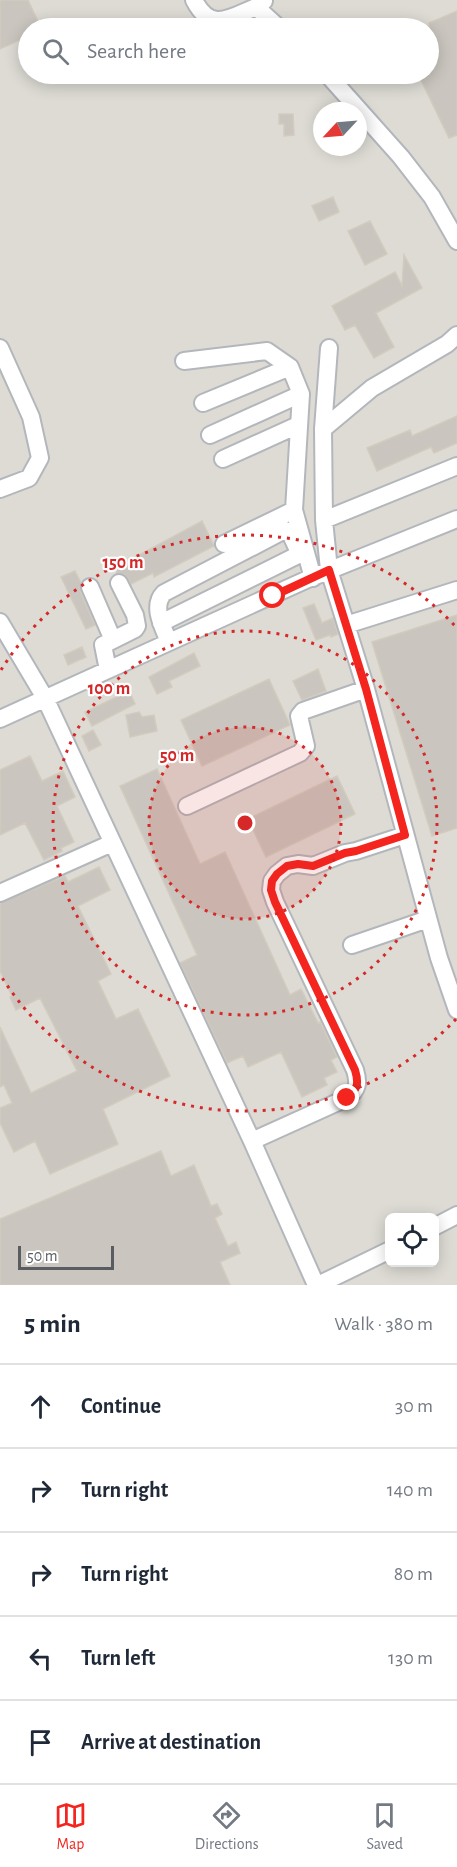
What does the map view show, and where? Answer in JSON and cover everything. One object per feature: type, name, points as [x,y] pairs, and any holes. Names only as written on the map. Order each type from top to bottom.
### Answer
[{"type":"lane","points":[[194,0],[202,14],[208,18]]},
{"type":"lane","points":[[228,18],[261,3],[272,18]]},
{"type":"lane","points":[[336,84],[401,157],[432,197],[457,242]]},
{"type":"lane","points":[[323,429],[372,388],[447,344],[457,335]]},
{"type":"lane","points":[[0,348],[31,417],[40,458],[29,478],[0,489]]},
{"type":"lane","points":[[329,348],[323,429],[324,520],[329,570],[366,689],[439,957],[457,1010]]},
{"type":"lane","points":[[184,361],[267,351],[290,367],[301,394],[294,510],[311,579]]},
{"type":"lane","points":[[203,403],[290,367]]},
{"type":"lane","points":[[210,435],[301,394]]},
{"type":"lane","points":[[223,459],[298,425]]},
{"type":"lane","points":[[324,520],[457,466]]},
{"type":"lane","points":[[224,544],[294,510]]},
{"type":"lane","points":[[0,719],[329,570],[457,519]]},
{"type":"lane","points":[[169,642],[161,623],[158,600],[164,593],[285,530],[291,535],[311,579]]},
{"type":"lane","points":[[161,623],[300,554]]},
{"type":"lane","points":[[108,670],[103,645],[137,626],[135,615],[119,583]]},
{"type":"lane","points":[[90,587],[113,640]]},
{"type":"lane","points":[[346,625],[457,590]]},
{"type":"lane","points":[[0,622],[45,698],[252,1140],[317,1285],[385,1252]]},
{"type":"lane","points":[[187,806],[300,753],[306,746],[299,716],[303,711],[366,689]]},
{"type":"lane","points":[[252,1140],[347,1098],[355,1092],[358,1081],[355,1070],[275,902],[271,890],[272,881],[287,866],[298,864],[313,866],[345,853],[405,835]]},
{"type":"lane","points":[[0,893],[112,843]]},
{"type":"lane","points":[[352,945],[428,919]]},
{"type":"lane","points":[[439,1225],[457,1215]]},
{"type":"shaded area","points":[[0,0],[457,0],[457,1285],[0,1285]]},
{"type":"building","points":[[0,0],[28,0],[36,18],[18,18],[18,41],[0,49]]},
{"type":"building","points":[[457,11],[457,135],[449,138],[423,84],[439,84],[439,19]]},
{"type":"building","points":[[279,114],[293,114],[294,135],[284,136],[284,124],[279,124]]},
{"type":"building","points":[[333,197],[339,212],[319,221],[312,206]]},
{"type":"building","points":[[370,221],[387,254],[365,265],[348,231]]},
{"type":"building","points":[[404,255],[422,288],[376,313],[394,347],[374,358],[355,325],[345,330],[332,306],[395,272],[402,286]]},
{"type":"building","points":[[457,416],[457,443],[434,453],[431,447],[377,471],[367,448],[410,430],[412,436]]},
{"type":"building","points":[[202,521],[214,546],[154,577],[153,573],[131,584],[125,575],[117,573],[115,568]]},
{"type":"building","points":[[75,571],[81,583],[80,591],[95,625],[86,629],[61,577]]},
{"type":"building","points":[[314,604],[322,623],[333,618],[338,634],[316,640],[303,608]]},
{"type":"building","points":[[457,615],[457,828],[432,836],[372,642]]},
{"type":"building","points":[[82,647],[86,657],[68,665],[64,655]]},
{"type":"building","points":[[194,653],[200,666],[169,681],[172,687],[157,694],[149,677]]},
{"type":"building","points":[[318,669],[326,691],[302,700],[293,681]]},
{"type":"building","points":[[269,679],[290,725],[202,766],[181,720]]},
{"type":"building","points":[[129,691],[135,704],[92,726],[85,712]]},
{"type":"building","points":[[139,712],[142,717],[154,715],[157,731],[130,737],[126,715]]},
{"type":"building","points":[[93,730],[101,745],[89,751],[82,736]]},
{"type":"building","points":[[30,756],[42,781],[63,771],[75,797],[57,806],[74,842],[44,860],[25,823],[0,835],[0,770]]},
{"type":"building","points":[[157,769],[200,864],[225,852],[290,995],[301,989],[318,1023],[320,1022],[337,1057],[331,1060],[337,1072],[324,1078],[327,1085],[302,1097],[281,1052],[248,1067],[243,1056],[227,1063],[180,963],[197,955],[120,786]]},
{"type":"building","points":[[337,776],[355,814],[266,857],[248,819]]},
{"type":"building","points":[[99,867],[110,890],[78,906],[111,974],[98,981],[116,1019],[138,1009],[170,1076],[103,1109],[118,1144],[50,1174],[35,1141],[14,1152],[0,1123],[0,1108],[12,1103],[4,1085],[0,1087],[0,1027],[31,1093],[77,1071],[40,998],[16,1010],[10,997],[12,996],[0,971],[0,903],[65,876],[68,882]]},
{"type":"building","points":[[161,1151],[171,1176],[194,1165],[211,1206],[217,1204],[222,1214],[215,1218],[228,1246],[236,1242],[240,1253],[220,1262],[230,1285],[0,1285],[0,1219]]},
{"type":"route","points":[[273,596],[329,570],[366,689],[405,835],[345,853],[313,866],[298,864],[287,866],[272,881],[271,890],[275,902],[355,1070],[358,1081],[355,1092],[347,1098]]}]
